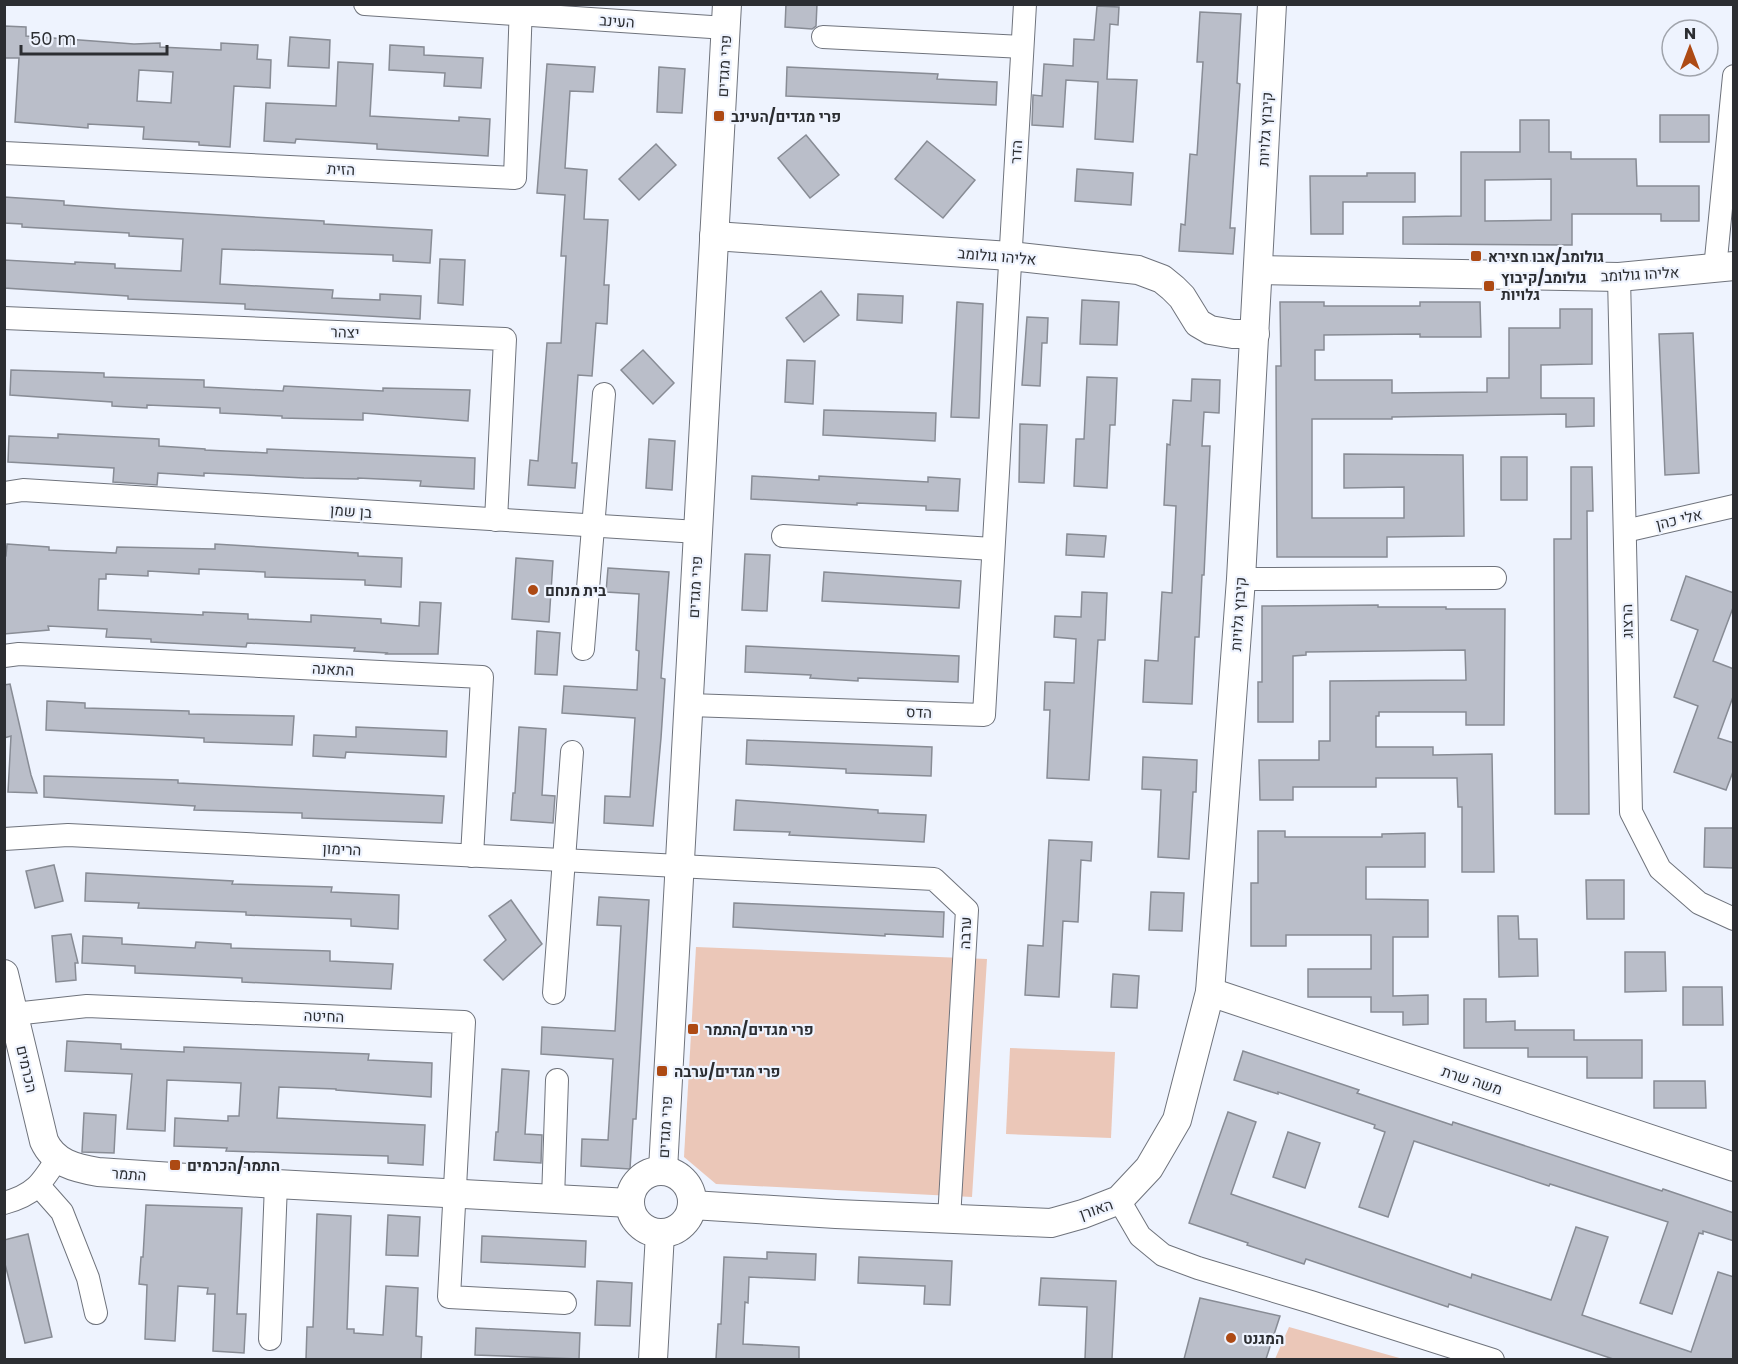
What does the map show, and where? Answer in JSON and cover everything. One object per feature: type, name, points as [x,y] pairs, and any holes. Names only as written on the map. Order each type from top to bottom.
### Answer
[{"type":"street","name":"העינב","points":[[364,4],[726,16]]},
{"type":"street","name":"הדר","points":[[1010,256],[1025,4]]},
{"type":"street","name":"קיבוץ גלויות","points":[[1119,1200],[1149,1168],[1177,1120],[1210,992],[1241,579],[1272,4]]},
{"type":"street","name":"הזית","points":[[4,153],[515,178],[521,10]]},
{"type":"street","name":"פרי מגדים","points":[[663,1170],[726,16]]},
{"type":"street","points":[[823,37],[1022,47]]},
{"type":"street","points":[[1724,268],[1734,76]]},
{"type":"street","name":"אליהו גולומב","points":[[714,236],[1010,256],[1138,270],[1162,279],[1178,293],[1198,323],[1210,330],[1233,334],[1255,334]]},
{"type":"street","name":"הדס","points":[[688,705],[984,715],[1010,256]]},
{"type":"street","name":"אליהו גולומב","points":[[1258,270],[1619,277],[1724,268]]},
{"type":"street","name":"הרצוג","points":[[1619,277],[1631,812],[1660,869],[1700,903],[1734,919]]},
{"type":"street","name":"יצהר","points":[[4,318],[505,339],[496,520]]},
{"type":"street","points":[[583,649],[604,394]]},
{"type":"street","name":"בן שמן","points":[[4,493],[23,490],[698,532]]},
{"type":"street","name":"אלי כהן","points":[[1625,531],[1734,506]]},
{"type":"street","points":[[783,536],[993,549]]},
{"type":"street","points":[[1241,579],[1495,578]]},
{"type":"street","name":"התאנה","points":[[4,656],[19,654],[482,677],[472,856]]},
{"type":"street","points":[[554,993],[572,752]]},
{"type":"street","name":"הרימון","points":[[4,839],[68,835],[679,867]]},
{"type":"street","name":"ערבה","points":[[679,867],[934,879],[967,910],[949,1219]]},
{"type":"street","name":"הכרמים","points":[[4,975],[44,1141],[49,1151],[57,1159]]},
{"type":"street","name":"משה שרת","points":[[1210,992],[1734,1167]]},
{"type":"street","name":"החיטה","points":[[14,1014],[87,1006],[464,1022],[455,1194]]},
{"type":"street","points":[[553,1199],[557,1080]]},
{"type":"street","points":[[4,1203],[21,1198],[39,1186],[57,1159]]},
{"type":"street","name":"התמר","points":[[57,1159],[76,1168],[98,1172],[630,1203]]},
{"type":"street","points":[[663,1170],[685,1181],[691,1193],[692,1204],[685,1222],[669,1232],[660,1233],[642,1226],[631,1212],[630,1203],[631,1192],[643,1176],[663,1170]]},
{"type":"street","points":[[270,1339],[276,1184]]},
{"type":"street","points":[[39,1186],[62,1212],[88,1278],[96,1313]]},
{"type":"street","points":[[455,1194],[449,1297],[565,1302]]},
{"type":"street","name":"האורן","points":[[692,1204],[949,1219],[1051,1222],[1083,1214],[1119,1200],[1140,1236],[1163,1255],[1198,1268],[1493,1359]]},
{"type":"street","points":[[653,1359],[660,1233]]},
{"type":"shaded area","points":[[696,947],[987,959],[972,1197],[716,1184],[684,1157]]},
{"type":"shaded area","points":[[1010,1048],[1115,1052],[1111,1138],[1006,1134]]},
{"type":"shaded area","points":[[1289,1327],[1403,1359],[1275,1359]]},
{"type":"building","points":[[786,4],[817,4],[816,26],[812,29],[785,27]]},
{"type":"building","points":[[1097,6],[1119,7],[1118,25],[1110,24],[1107,79],[1137,80],[1133,142],[1095,139],[1098,82],[1066,80],[1063,127],[1032,125],[1033,95],[1042,96],[1044,64],[1073,66],[1074,39],[1094,40]]},
{"type":"building","points":[[1200,12],[1241,14],[1237,83],[1240,84],[1230,228],[1235,228],[1233,254],[1179,251],[1181,224],[1185,225],[1190,154],[1197,155],[1203,62],[1197,62]]},
{"type":"building","points":[[4,26],[26,27],[26,36],[134,44],[160,43],[160,47],[221,50],[221,43],[258,45],[257,59],[271,60],[270,88],[234,86],[230,147],[199,145],[199,142],[143,139],[144,127],[88,124],[88,128],[15,122],[19,58],[4,58]],"holes":[[[139,70],[173,72],[171,103],[137,101]]]},
{"type":"building","points":[[290,37],[330,40],[329,68],[288,66]]},
{"type":"building","points":[[390,45],[424,47],[424,55],[483,58],[481,88],[444,86],[445,73],[389,70]]},
{"type":"building","points":[[338,62],[373,64],[370,116],[459,121],[459,117],[490,119],[488,156],[377,149],[377,144],[296,139],[295,143],[264,141],[266,103],[336,106]]},
{"type":"building","points":[[547,64],[595,67],[593,92],[570,91],[565,168],[587,170],[584,219],[608,220],[604,285],[609,285],[607,324],[596,323],[592,376],[578,375],[572,463],[577,463],[575,488],[528,485],[530,460],[538,461],[547,343],[561,343],[566,256],[561,256],[565,195],[537,193]]},
{"type":"building","points":[[659,67],[685,69],[682,113],[657,112]]},
{"type":"building","points":[[787,67],[938,74],[937,79],[997,82],[996,105],[786,96]]},
{"type":"building","points":[[1660,115],[1709,115],[1709,142],[1660,142]]},
{"type":"building","points":[[1520,120],[1549,120],[1549,152],[1571,152],[1571,159],[1636,159],[1637,186],[1699,186],[1699,221],[1661,221],[1661,214],[1572,214],[1572,245],[1403,244],[1403,217],[1461,216],[1461,152],[1520,152]],"holes":[[[1551,179],[1551,220],[1485,221],[1485,180]]]},
{"type":"building","points":[[806,135],[839,175],[810,198],[778,158]]},
{"type":"building","points":[[927,141],[975,180],[943,218],[895,179]]},
{"type":"building","points":[[656,144],[676,165],[639,200],[619,179]]},
{"type":"building","points":[[1077,169],[1133,173],[1131,205],[1075,201]]},
{"type":"building","points":[[1367,173],[1415,173],[1415,202],[1343,202],[1343,234],[1311,234],[1310,176],[1367,176]]},
{"type":"building","points":[[4,197],[64,201],[64,205],[432,230],[430,263],[393,261],[393,255],[222,249],[220,284],[333,290],[332,298],[380,300],[380,294],[421,296],[420,319],[245,309],[245,304],[128,299],[128,296],[4,288],[4,260],[115,264],[115,268],[181,271],[183,239],[129,236],[129,233],[22,227],[22,224],[4,223]]},
{"type":"building","points":[[440,259],[465,260],[463,305],[438,303]]},
{"type":"building","points":[[821,291],[839,315],[804,342],[786,318]]},
{"type":"building","points":[[858,294],[903,296],[902,323],[857,320]]},
{"type":"building","points":[[1082,300],[1119,302],[1117,345],[1080,344]]},
{"type":"building","points":[[957,302],[983,304],[979,418],[951,417]]},
{"type":"building","points":[[1280,302],[1324,302],[1324,306],[1420,306],[1420,302],[1480,302],[1481,337],[1420,337],[1420,334],[1324,335],[1324,350],[1315,350],[1315,380],[1392,380],[1392,393],[1487,392],[1487,378],[1509,378],[1509,328],[1560,328],[1560,309],[1592,309],[1592,364],[1541,365],[1541,398],[1594,398],[1594,426],[1566,427],[1566,414],[1312,419],[1312,518],[1404,518],[1404,487],[1344,488],[1344,454],[1463,455],[1464,536],[1387,537],[1387,557],[1277,557],[1276,366],[1281,366]]},
{"type":"building","points":[[1027,317],[1048,318],[1047,343],[1042,343],[1040,386],[1022,385]]},
{"type":"building","points":[[1693,333],[1699,473],[1665,475],[1659,334]]},
{"type":"building","points":[[643,350],[674,383],[653,404],[621,370]]},
{"type":"building","points":[[787,360],[815,361],[813,404],[785,402]]},
{"type":"building","points":[[11,370],[104,373],[104,377],[204,380],[204,387],[283,391],[284,386],[383,391],[383,388],[470,390],[468,421],[363,413],[363,420],[282,418],[282,416],[220,413],[220,408],[112,406],[112,402],[10,395]]},
{"type":"building","points":[[1087,377],[1117,378],[1115,425],[1110,425],[1107,488],[1074,486],[1076,439],[1084,439]]},
{"type":"building","points":[[1192,379],[1220,380],[1219,413],[1204,412],[1202,446],[1210,446],[1204,575],[1202,575],[1199,637],[1195,637],[1192,704],[1143,702],[1145,660],[1158,661],[1162,592],[1172,593],[1176,506],[1164,505],[1167,444],[1170,445],[1173,400],[1191,401]]},
{"type":"building","points":[[824,410],[936,413],[935,441],[823,435]]},
{"type":"building","points":[[1020,424],[1047,425],[1044,483],[1019,482]]},
{"type":"building","points":[[58,434],[159,439],[159,446],[205,450],[267,453],[267,449],[475,458],[474,489],[420,486],[421,481],[204,473],[204,476],[158,473],[157,485],[113,482],[114,468],[8,462],[9,436],[58,438]]},
{"type":"building","points":[[649,439],[675,441],[672,490],[646,488]]},
{"type":"building","points":[[1501,457],[1527,457],[1527,500],[1501,500]]},
{"type":"building","points":[[1571,467],[1592,467],[1593,511],[1587,511],[1589,814],[1555,814],[1554,539],[1571,539]]},
{"type":"building","points":[[752,476],[819,480],[819,476],[928,482],[928,477],[960,479],[958,511],[926,510],[926,506],[751,499]]},
{"type":"building","points":[[1067,534],[1106,536],[1104,557],[1066,555]]},
{"type":"building","points":[[7,544],[49,547],[49,550],[116,553],[117,547],[215,549],[215,544],[402,558],[401,587],[365,585],[365,580],[265,577],[265,572],[199,569],[199,574],[148,571],[148,576],[106,574],[106,579],[99,579],[98,610],[203,615],[203,612],[248,614],[248,619],[311,622],[311,615],[381,619],[381,623],[419,626],[420,602],[441,603],[438,654],[386,654],[354,651],[355,648],[247,643],[246,647],[151,642],[151,639],[106,637],[107,629],[48,626],[49,630],[4,634],[4,557]]},
{"type":"building","points":[[745,554],[770,555],[767,611],[742,610]]},
{"type":"building","name":"בית מנחם","points":[[516,558],[553,561],[549,622],[512,619]]},
{"type":"building","points":[[608,568],[669,572],[661,678],[665,679],[653,826],[604,823],[605,796],[630,797],[635,718],[562,713],[564,686],[637,690],[639,651],[636,650],[639,594],[606,592]]},
{"type":"building","points":[[824,572],[961,581],[959,608],[822,601]]},
{"type":"building","points":[[1686,576],[1734,593],[1734,605],[1713,661],[1734,669],[1734,694],[1718,738],[1734,743],[1734,769],[1726,790],[1674,772],[1698,706],[1674,697],[1698,630],[1671,620]]},
{"type":"building","points":[[1082,592],[1107,593],[1105,640],[1098,640],[1089,780],[1047,778],[1050,710],[1044,710],[1045,682],[1074,683],[1076,639],[1054,637],[1055,616],[1081,617]]},
{"type":"building","points":[[1378,605],[1378,607],[1505,609],[1504,725],[1466,725],[1466,712],[1379,712],[1379,716],[1376,716],[1376,747],[1433,747],[1433,755],[1492,754],[1494,872],[1462,872],[1462,807],[1458,807],[1457,778],[1376,778],[1376,787],[1293,787],[1293,800],[1260,800],[1259,760],[1319,760],[1319,741],[1330,741],[1330,681],[1466,680],[1465,650],[1306,652],[1306,655],[1293,656],[1293,722],[1258,722],[1258,682],[1262,682],[1262,606]]},
{"type":"building","points":[[537,631],[560,633],[557,675],[535,674]]},
{"type":"building","points":[[746,646],[959,656],[958,682],[858,678],[858,681],[810,678],[811,675],[745,672]]},
{"type":"building","points":[[10,684],[37,793],[8,792],[11,736],[4,738],[4,685]]},
{"type":"building","points":[[47,701],[85,703],[85,708],[189,711],[189,714],[294,716],[292,745],[204,742],[204,738],[46,730]]},
{"type":"building","points":[[356,727],[447,731],[446,757],[346,752],[345,758],[313,756],[314,735],[356,737]]},
{"type":"building","points":[[519,727],[546,729],[542,795],[555,796],[553,823],[511,820]]},
{"type":"building","points":[[747,740],[932,747],[931,776],[846,773],[846,769],[746,764]]},
{"type":"building","points":[[1143,757],[1197,760],[1189,859],[1158,857],[1161,790],[1142,789]]},
{"type":"building","points":[[44,776],[178,780],[178,783],[444,796],[442,823],[302,818],[302,813],[194,810],[195,806],[44,797]]},
{"type":"building","points":[[736,800],[926,815],[924,842],[734,830]]},
{"type":"building","points":[[1705,828],[1734,828],[1734,868],[1704,867]]},
{"type":"building","points":[[1258,831],[1285,831],[1285,837],[1382,837],[1382,834],[1425,833],[1425,867],[1366,867],[1366,899],[1428,900],[1428,937],[1393,937],[1393,996],[1428,995],[1428,1024],[1403,1025],[1403,1012],[1371,1012],[1371,997],[1308,997],[1308,969],[1371,969],[1371,935],[1286,935],[1286,946],[1251,946],[1251,883],[1258,883]]},
{"type":"building","points":[[1049,840],[1092,842],[1091,861],[1081,860],[1078,922],[1063,921],[1059,997],[1025,995],[1028,945],[1043,946]]},
{"type":"building","points":[[54,865],[63,901],[35,908],[26,871]]},
{"type":"building","points":[[86,873],[233,881],[232,884],[332,887],[331,892],[399,895],[398,929],[351,926],[351,919],[138,908],[139,903],[85,901]]},
{"type":"building","points":[[1586,880],[1624,880],[1624,919],[1587,919]]},
{"type":"building","points":[[1151,892],[1184,893],[1182,931],[1149,930]]},
{"type":"building","points":[[599,897],[649,900],[636,1119],[633,1119],[630,1169],[581,1166],[582,1139],[608,1140],[613,1059],[541,1054],[542,1027],[615,1031],[621,926],[597,925]]},
{"type":"building","points":[[511,900],[542,944],[503,980],[484,960],[506,940],[489,916]]},
{"type":"building","points":[[734,903],[944,912],[943,937],[733,927]]},
{"type":"building","points":[[1498,916],[1518,916],[1519,939],[1537,939],[1538,976],[1499,977]]},
{"type":"building","points":[[71,934],[78,963],[75,963],[76,980],[56,982],[52,936]]},
{"type":"building","points":[[83,936],[122,938],[122,944],[195,948],[196,942],[231,944],[231,948],[330,951],[330,961],[393,964],[391,989],[242,982],[242,978],[135,973],[135,966],[82,963]]},
{"type":"building","points":[[1625,952],[1665,952],[1666,991],[1625,992]]},
{"type":"building","points":[[1113,974],[1139,976],[1137,1008],[1111,1007]]},
{"type":"building","points":[[1683,987],[1722,987],[1723,1025],[1683,1025]]},
{"type":"building","points":[[1464,999],[1486,999],[1486,1022],[1515,1021],[1515,1030],[1574,1030],[1574,1040],[1642,1040],[1642,1078],[1587,1078],[1587,1057],[1528,1057],[1528,1048],[1464,1048]]},
{"type":"building","points":[[67,1041],[121,1044],[121,1049],[184,1052],[184,1047],[369,1054],[368,1060],[432,1063],[431,1097],[279,1087],[277,1118],[425,1125],[423,1165],[388,1163],[388,1156],[226,1151],[227,1148],[174,1146],[175,1118],[228,1121],[228,1116],[239,1116],[241,1083],[167,1080],[165,1131],[127,1129],[132,1074],[65,1071]]},
{"type":"building","points":[[1243,1051],[1359,1090],[1357,1093],[1452,1125],[1453,1122],[1734,1213],[1734,1241],[1703,1231],[1703,1234],[1699,1233],[1672,1314],[1640,1303],[1668,1222],[1550,1184],[1549,1186],[1414,1141],[1388,1217],[1359,1207],[1385,1132],[1374,1128],[1375,1125],[1278,1092],[1278,1094],[1234,1080]]},
{"type":"building","points":[[502,1069],[529,1071],[525,1134],[542,1135],[541,1163],[494,1160]]},
{"type":"building","points":[[1654,1081],[1705,1081],[1706,1108],[1654,1108]]},
{"type":"building","points":[[1228,1112],[1256,1122],[1231,1194],[1471,1278],[1472,1274],[1551,1300],[1576,1227],[1608,1237],[1582,1315],[1691,1352],[1718,1272],[1734,1277],[1734,1359],[1613,1359],[1306,1259],[1304,1264],[1189,1223]]},
{"type":"building","points":[[84,1113],[116,1115],[114,1153],[82,1152]]},
{"type":"building","points":[[1288,1132],[1320,1143],[1305,1188],[1273,1177]]},
{"type":"building","points":[[146,1205],[242,1208],[237,1314],[246,1314],[244,1353],[213,1351],[215,1294],[207,1294],[208,1288],[178,1286],[175,1341],[145,1339],[147,1285],[139,1284]]},
{"type":"building","points":[[317,1214],[351,1216],[347,1329],[354,1329],[354,1333],[383,1335],[386,1286],[418,1288],[416,1336],[422,1337],[421,1359],[306,1359],[307,1327],[313,1327]]},
{"type":"building","points":[[388,1215],[420,1217],[418,1256],[386,1255]]},
{"type":"building","points":[[28,1234],[52,1337],[25,1343],[4,1260],[4,1240]]},
{"type":"building","points":[[482,1236],[586,1241],[585,1267],[481,1262]]},
{"type":"building","points":[[767,1252],[816,1254],[815,1280],[749,1277],[743,1344],[799,1347],[799,1359],[716,1359],[718,1324],[721,1324],[724,1257],[767,1259]]},
{"type":"building","points":[[859,1257],[952,1261],[950,1305],[924,1304],[925,1286],[858,1283]]},
{"type":"building","points":[[1041,1278],[1116,1281],[1112,1359],[1085,1359],[1087,1307],[1039,1305]]},
{"type":"building","points":[[597,1281],[632,1283],[630,1326],[595,1325]]},
{"type":"building","name":"המגנט","points":[[1200,1298],[1280,1316],[1266,1359],[1184,1359]]},
{"type":"building","points":[[476,1328],[580,1333],[579,1359],[475,1355]]},
{"type":"place","name":"פרי מגדים/העינב","points":[[719,116]]},
{"type":"place","name":"גולומב/אבו חצירא","points":[[1476,256]]},
{"type":"place","name":"גולומב/קיבוץ גלויות","points":[[1489,286]]},
{"type":"place","name":"בית מנחם","points":[[533,590]]},
{"type":"place","name":"פרי מגדים/התמר","points":[[693,1029]]},
{"type":"place","name":"פרי מגדים/ערבה","points":[[662,1071]]},
{"type":"place","name":"התמר/הכרמים","points":[[175,1165]]},
{"type":"place","name":"המגנט","points":[[1231,1338]]}]
